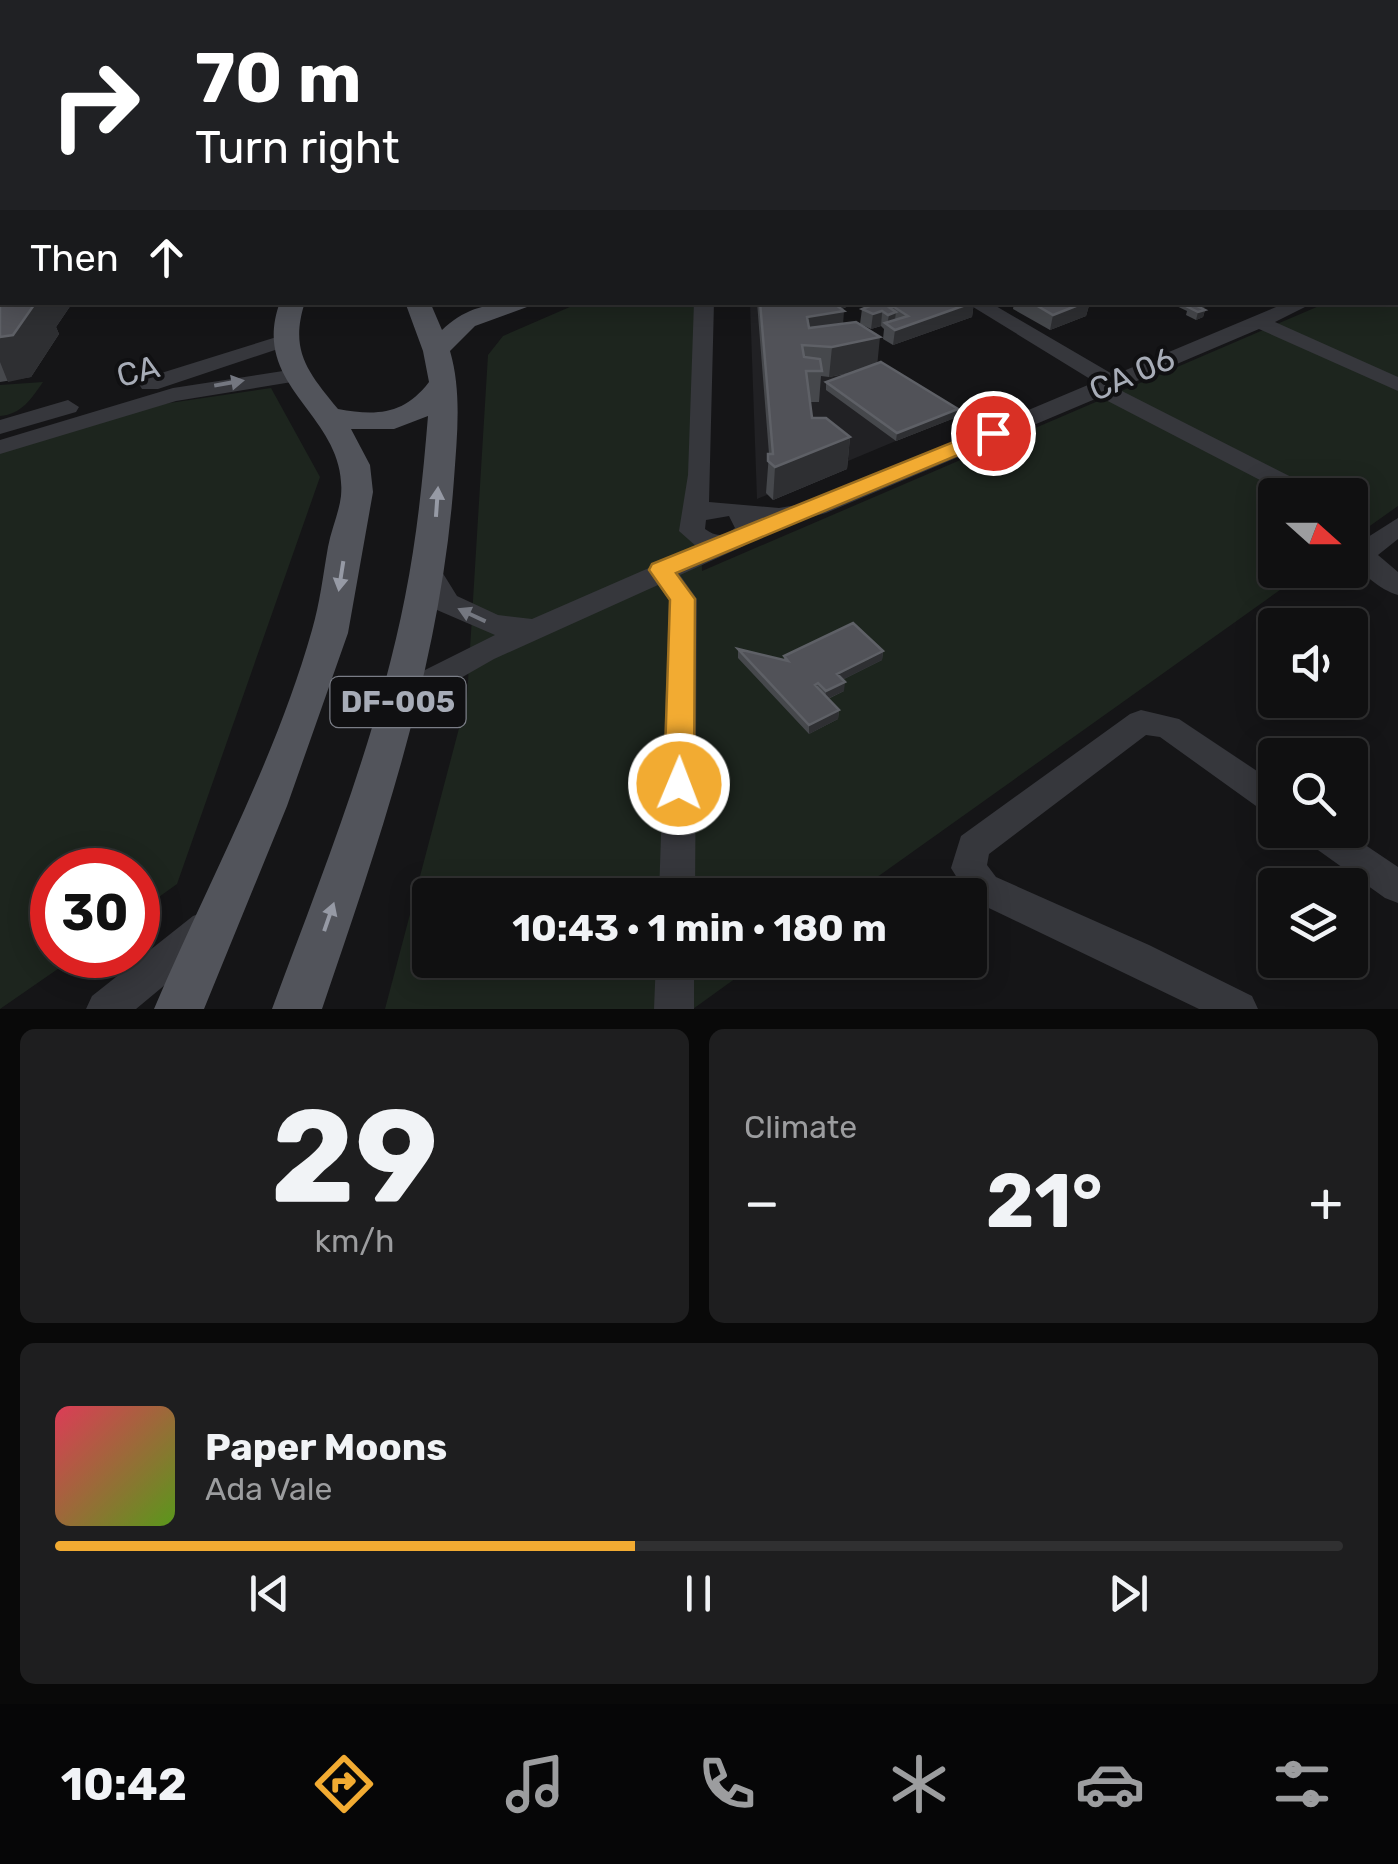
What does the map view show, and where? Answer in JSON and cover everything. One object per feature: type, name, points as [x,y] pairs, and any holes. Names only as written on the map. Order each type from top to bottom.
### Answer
[{"type":"main road","points":[[282,340],[284,320],[292,305]]},
{"type":"main road","name":"DF-005","points":[[297,1009],[374,790],[429,573],[438,505],[440,366],[418,305]]},
{"type":"main road","points":[[330,417],[370,422],[402,419],[418,412],[466,321],[510,305]]},
{"type":"main road","name":"DF-005","points":[[179,1009],[222,916],[296,731],[334,614],[357,491],[352,452],[296,375],[282,340]]},
{"type":"street","points":[[704,305],[700,476],[692,530],[697,537],[735,525]]},
{"type":"street","points":[[979,305],[1105,385],[1277,478]]},
{"type":"street","name":"CA 06","points":[[694,518],[710,509],[735,525],[792,516],[1299,305]]},
{"type":"street","points":[[1259,322],[1398,385]]},
{"type":"street","name":"CA","points":[[0,427],[198,370],[282,340]]},
{"type":"street","name":"CA","points":[[0,446],[173,395],[296,375]]},
{"type":"street","points":[[700,476],[735,525]]},
{"type":"street","points":[[394,717],[434,679],[532,628],[661,570],[735,525]]},
{"type":"street","points":[[1368,550],[1398,526]]},
{"type":"street","points":[[1368,556],[1376,571],[1398,586]]},
{"type":"street","points":[[661,570],[682,599],[677,878]]},
{"type":"street","points":[[429,573],[446,603],[493,625],[532,628]]},
{"type":"street","points":[[1238,1009],[983,888],[969,868],[972,846],[1141,722],[1168,727],[1258,790]]},
{"type":"street","points":[[1342,848],[1398,887]]},
{"type":"street","points":[[106,1009],[222,916]]},
{"type":"street","points":[[674,1009],[675,978]]},
{"type":"shaded area","points":[[574,305],[697,305],[702,571],[1321,305],[1398,305],[1398,506],[1368,527],[1368,478],[1258,478],[1258,588],[1283,588],[876,878],[420,878],[467,698],[488,355],[503,336]]},
{"type":"shaded area","points":[[750,305],[782,305],[946,420],[757,499]]},
{"type":"shaded area","points":[[43,382],[20,409],[0,416],[0,385]]},
{"type":"shaded area","points":[[271,388],[320,477],[177,884],[160,896],[160,848],[30,848],[30,978],[45,978],[0,1009],[0,452],[115,411]]},
{"type":"shaded area","points":[[412,907],[412,978],[736,978],[693,1009],[385,1009]]},
{"type":"building","points":[[0,305],[34,305],[13,335],[0,337]]},
{"type":"building","points":[[760,305],[836,305],[844,311],[807,317],[809,328],[856,322],[880,337],[832,347],[802,345],[804,357],[820,359],[822,371],[806,371],[812,418],[826,418],[850,437],[775,467],[768,461],[768,454],[773,454]]},
{"type":"building","points":[[872,305],[966,305],[895,330],[885,323],[908,316],[894,307],[890,308],[896,312],[888,315],[862,309]]},
{"type":"building","points":[[1036,305],[1078,305],[1053,315]]},
{"type":"building","points":[[881,362],[958,409],[897,433],[826,382]]},
{"type":"building","points":[[853,623],[883,651],[837,674],[845,682],[826,691],[818,683],[815,685],[839,710],[809,725],[738,649],[788,661],[784,656]]},
{"type":"route","points":[[679,784],[682,599],[661,570],[993,433]]}]
